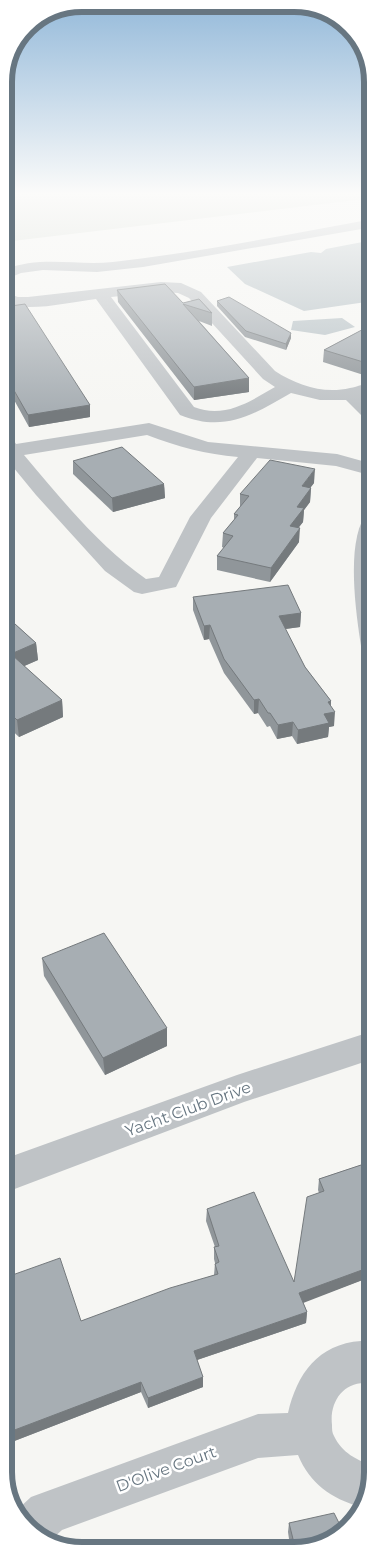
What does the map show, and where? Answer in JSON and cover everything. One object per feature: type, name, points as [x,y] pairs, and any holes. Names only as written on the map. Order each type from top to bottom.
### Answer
[{"type":"street","points":[[13,272],[35,267],[111,267]]},
{"type":"street","points":[[13,301],[28,302],[161,287],[190,291],[269,375],[288,387],[332,394],[364,391]]},
{"type":"street","points":[[100,294],[187,411],[194,415],[216,418],[238,414],[288,387]]},
{"type":"street","points":[[350,394],[364,407]]},
{"type":"street","points":[[13,445],[144,424],[168,437],[208,448],[337,460],[364,468]]},
{"type":"street","points":[[13,453],[42,491],[113,566],[142,587],[168,582],[201,517],[252,452]]},
{"type":"street","name":"Yacht Club Drive","points":[[12,1173],[237,1090],[364,1048]]},
{"type":"street","points":[[362,1486],[340,1477],[324,1462],[314,1444],[308,1424],[310,1403],[318,1384],[332,1370],[350,1363],[364,1363]]},
{"type":"street","name":"D'Olive Court","points":[[36,1523],[47,1513],[258,1436],[311,1433]]},
{"type":"shaded area","points":[[227,267],[364,267],[364,302],[304,311],[245,284]]},
{"type":"shaded area","points":[[342,318],[355,327],[325,335],[291,330],[293,321]]},
{"type":"building","points":[[165,284],[183,303],[199,299],[212,313],[183,304],[249,378],[194,387],[117,290]]},
{"type":"building","points":[[229,297],[291,333],[286,344],[246,331],[217,301]]},
{"type":"building","points":[[25,304],[90,405],[28,415],[13,388],[13,306]]},
{"type":"building","points":[[364,329],[364,362],[324,350]]},
{"type":"building","points":[[122,447],[164,484],[112,498],[73,461]]},
{"type":"building","points":[[270,460],[315,469],[302,486],[311,488],[297,507],[304,508],[290,526],[300,528],[271,568],[217,556],[233,536],[223,533],[238,515],[234,514],[249,496],[240,494]]},
{"type":"building","points":[[288,585],[301,613],[279,616],[305,667],[331,701],[328,702],[335,712],[324,714],[329,723],[298,730],[293,722],[278,725],[259,699],[254,700],[224,659],[210,625],[204,626],[193,597]]},
{"type":"building","points":[[13,622],[36,643],[13,653]]},
{"type":"building","points":[[13,655],[62,700],[17,720],[13,716]]},
{"type":"building","points":[[104,933],[167,1028],[103,1058],[42,958]]},
{"type":"building","points":[[364,1164],[364,1269],[299,1293],[307,1312],[194,1351],[203,1377],[148,1398],[141,1382],[12,1431],[12,1275],[60,1258],[81,1321],[170,1288],[218,1274],[215,1264],[219,1262],[214,1247],[219,1246],[207,1209],[254,1192],[294,1282],[307,1197],[324,1191],[319,1179]]},
{"type":"building","points":[[334,1513],[340,1524],[317,1538],[294,1542],[274,1542],[293,1539],[289,1523]]}]
